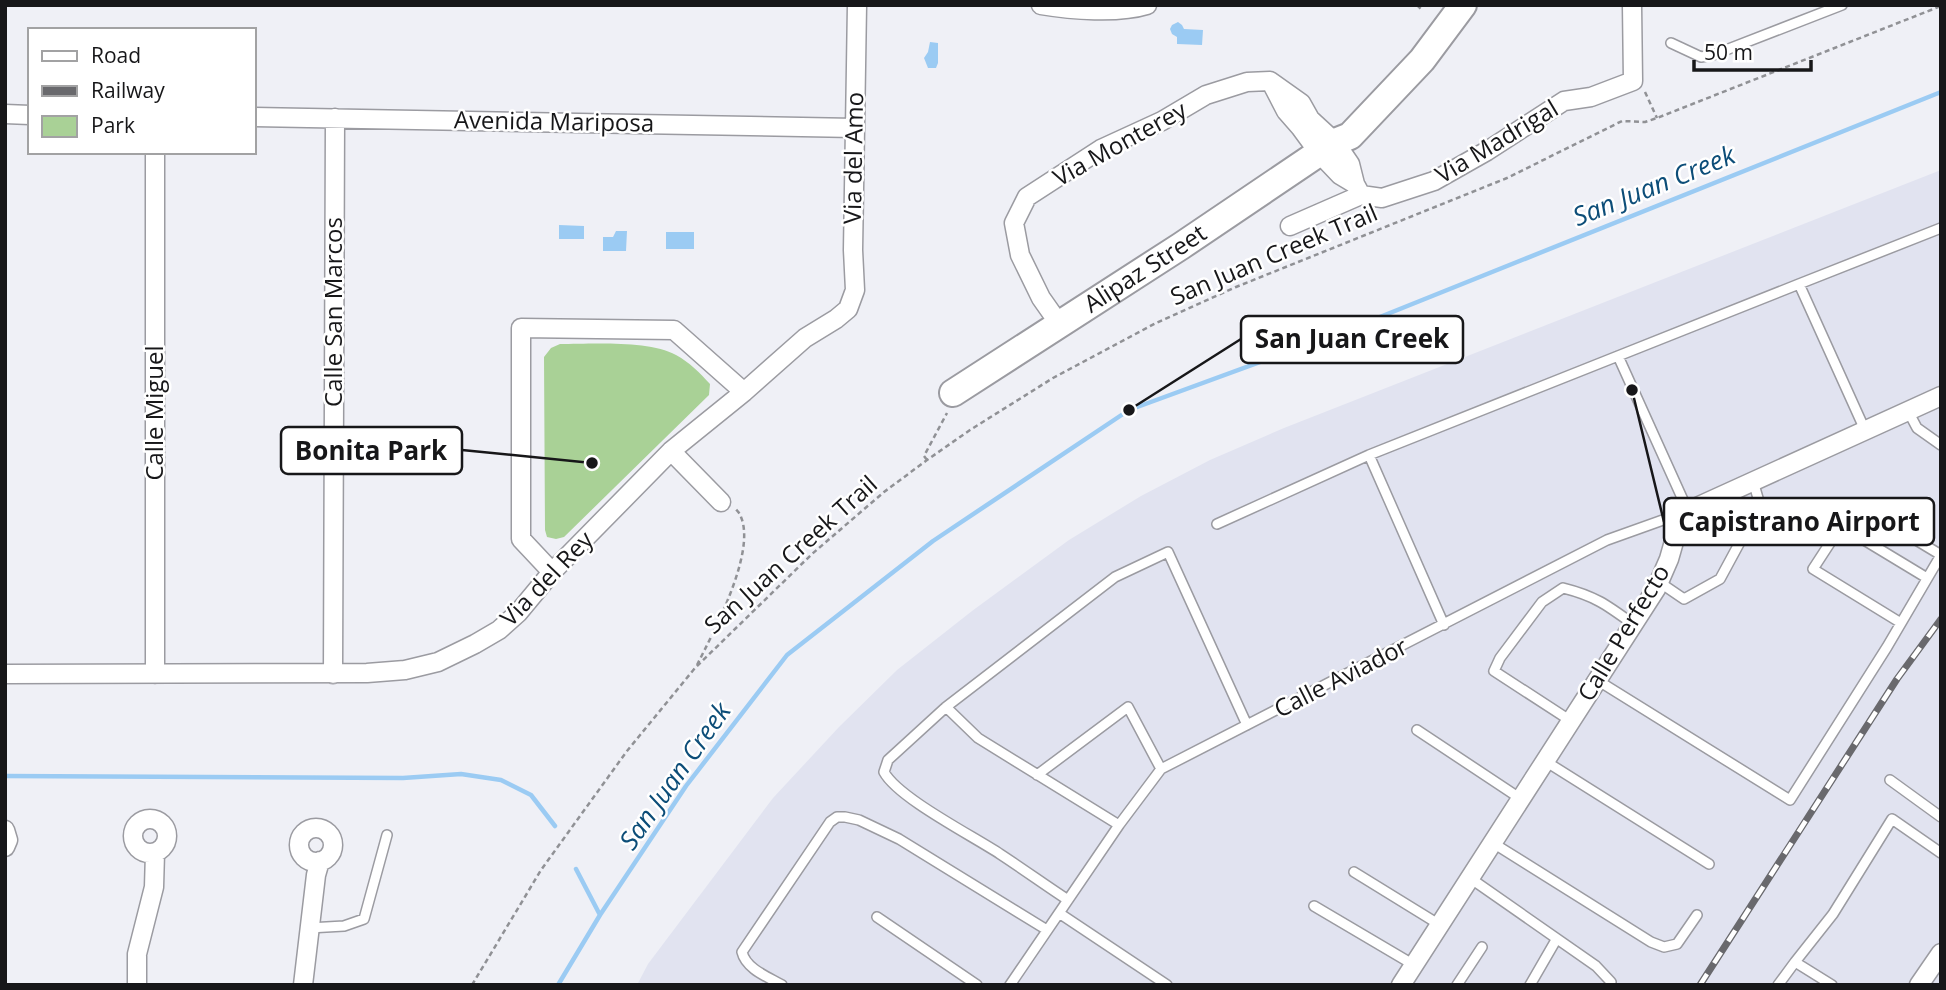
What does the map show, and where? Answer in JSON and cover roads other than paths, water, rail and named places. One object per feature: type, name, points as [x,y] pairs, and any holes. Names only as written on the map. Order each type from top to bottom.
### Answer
[{"type":"street","name":"Via del Amo","points":[[848,309],[855,290],[853,250],[857,5]]},
{"type":"street","points":[[1041,5],[1067,9],[1134,9],[1147,5]]},
{"type":"street","name":"Alipaz Street","points":[[953,393],[1242,206],[1327,147],[1350,136],[1422,60],[1463,5]]},
{"type":"street","name":"Via Madrigal","points":[[1290,226],[1358,189],[1382,198],[1434,181],[1487,151],[1564,101],[1591,97],[1633,81],[1632,5]]},
{"type":"street","points":[[1327,147],[1337,124],[1398,61],[1433,7]]},
{"type":"street","name":"Via Monterey","points":[[1060,325],[1041,298],[1020,255],[1014,223],[1027,197],[1101,149],[1162,121],[1206,95],[1247,82],[1270,81],[1301,103],[1327,147],[1350,164],[1358,189]]},
{"type":"street","points":[[5,114],[28,114]]},
{"type":"street","name":"Avenida Mariposa","points":[[256,117],[855,128]]},
{"type":"street","name":"Calle San Marcos","points":[[333,674],[335,118]]},
{"type":"street","name":"Calle Miguel","points":[[155,154],[155,674]]},
{"type":"street","name":"Via del Rey","points":[[5,674],[333,674],[405,670],[438,662],[499,630],[671,451],[805,338],[848,309]]},
{"type":"street","points":[[552,572],[521,539],[521,328],[674,330],[744,392]]},
{"type":"street","points":[[1688,511],[1941,396]]},
{"type":"street","points":[[671,451],[721,502]]},
{"type":"street","name":"Calle Perfecto","points":[[1401,985],[1659,582],[1677,531],[1688,511]]},
{"type":"street","points":[[5,830],[8,840],[5,847]]},
{"type":"street","points":[[137,985],[137,954],[154,887],[155,853]]},
{"type":"street","points":[[303,985],[320,861]]},
{"type":"street","points":[[1919,985],[1941,953]]},
{"type":"lane","points":[[1671,43],[1700,57],[1713,55],[1842,5]]},
{"type":"lane","points":[[1217,524],[1369,455],[1941,228]]},
{"type":"lane","points":[[1799,284],[1865,430]]},
{"type":"lane","points":[[1618,356],[1688,511]]},
{"type":"lane","points":[[1908,411],[1917,428],[1941,445]]},
{"type":"lane","points":[[1369,455],[1444,625]]},
{"type":"lane","points":[[1659,582],[1685,599],[1720,579],[1760,505],[1753,481]]},
{"type":"lane","name":"Calle Aviador","points":[[1161,769],[1607,540],[1688,511]]},
{"type":"lane","points":[[1597,680],[1790,800],[1941,555],[1873,514],[1860,536]]},
{"type":"lane","points":[[1901,623],[1813,569],[1841,526],[1927,578]]},
{"type":"lane","points":[[1068,900],[923,806],[889,780],[884,772],[888,760],[946,707],[1115,577],[1168,552],[1247,725]]},
{"type":"lane","points":[[1571,721],[1494,671],[1500,658],[1542,602],[1563,588],[1587,594],[1633,624]]},
{"type":"lane","points":[[946,707],[978,738],[1119,825]]},
{"type":"lane","points":[[1010,985],[1119,825],[1161,769],[1128,707],[1037,775]]},
{"type":"lane","points":[[1417,730],[1521,799]]},
{"type":"lane","points":[[1545,761],[1709,864]]},
{"type":"lane","points":[[1890,780],[1941,817]]},
{"type":"lane","points":[[782,985],[748,964],[742,952],[830,822],[837,817],[859,820],[899,839],[1048,930]]},
{"type":"lane","points":[[1778,985],[1833,914],[1892,818],[1941,853]]},
{"type":"lane","points":[[309,928],[344,926],[364,919],[387,835]]},
{"type":"lane","points":[[1493,843],[1651,942],[1664,947],[1676,944],[1698,915]]},
{"type":"lane","points":[[1354,872],[1440,925]]},
{"type":"lane","points":[[1470,878],[1596,966],[1611,982],[1610,985]]},
{"type":"lane","points":[[1314,906],[1414,965]]},
{"type":"lane","points":[[1059,913],[1167,985]]},
{"type":"lane","points":[[877,917],[977,985]]},
{"type":"lane","points":[[1530,985],[1556,940]]},
{"type":"lane","points":[[1457,985],[1482,947]]},
{"type":"lane","points":[[1795,962],[1832,985]]},
{"type":"water","points":[[1178,22],[1184,29],[1203,30],[1202,45],[1177,44],[1177,37],[1170,29]]},
{"type":"water","points":[[930,42],[938,43],[936,68],[928,68],[924,58]]},
{"type":"water","points":[[559,225],[584,226],[584,239],[559,239]]},
{"type":"water","points":[[616,231],[627,231],[626,251],[603,251],[603,237],[613,237]]},
{"type":"water","points":[[666,232],[694,232],[694,249],[666,249]]},
{"type":"waterway","name":"San Juan Creek","points":[[558,985],[600,915],[686,786],[787,655],[933,541],[1129,410],[1345,331],[1941,92]]},
{"type":"waterway","points":[[5,776],[403,778],[461,774],[501,780],[531,795],[555,826]]},
{"type":"waterway","points":[[576,869],[600,915]]},
{"type":"railway","points":[[1700,985],[1897,679],[1941,619]]},
{"type":"place","name":"Capistrano Airport","points":[[1632,390]]},
{"type":"place","name":"San Juan Creek","points":[[1129,410]]},
{"type":"place","name":"Bonita Park","points":[[592,463]]}]
